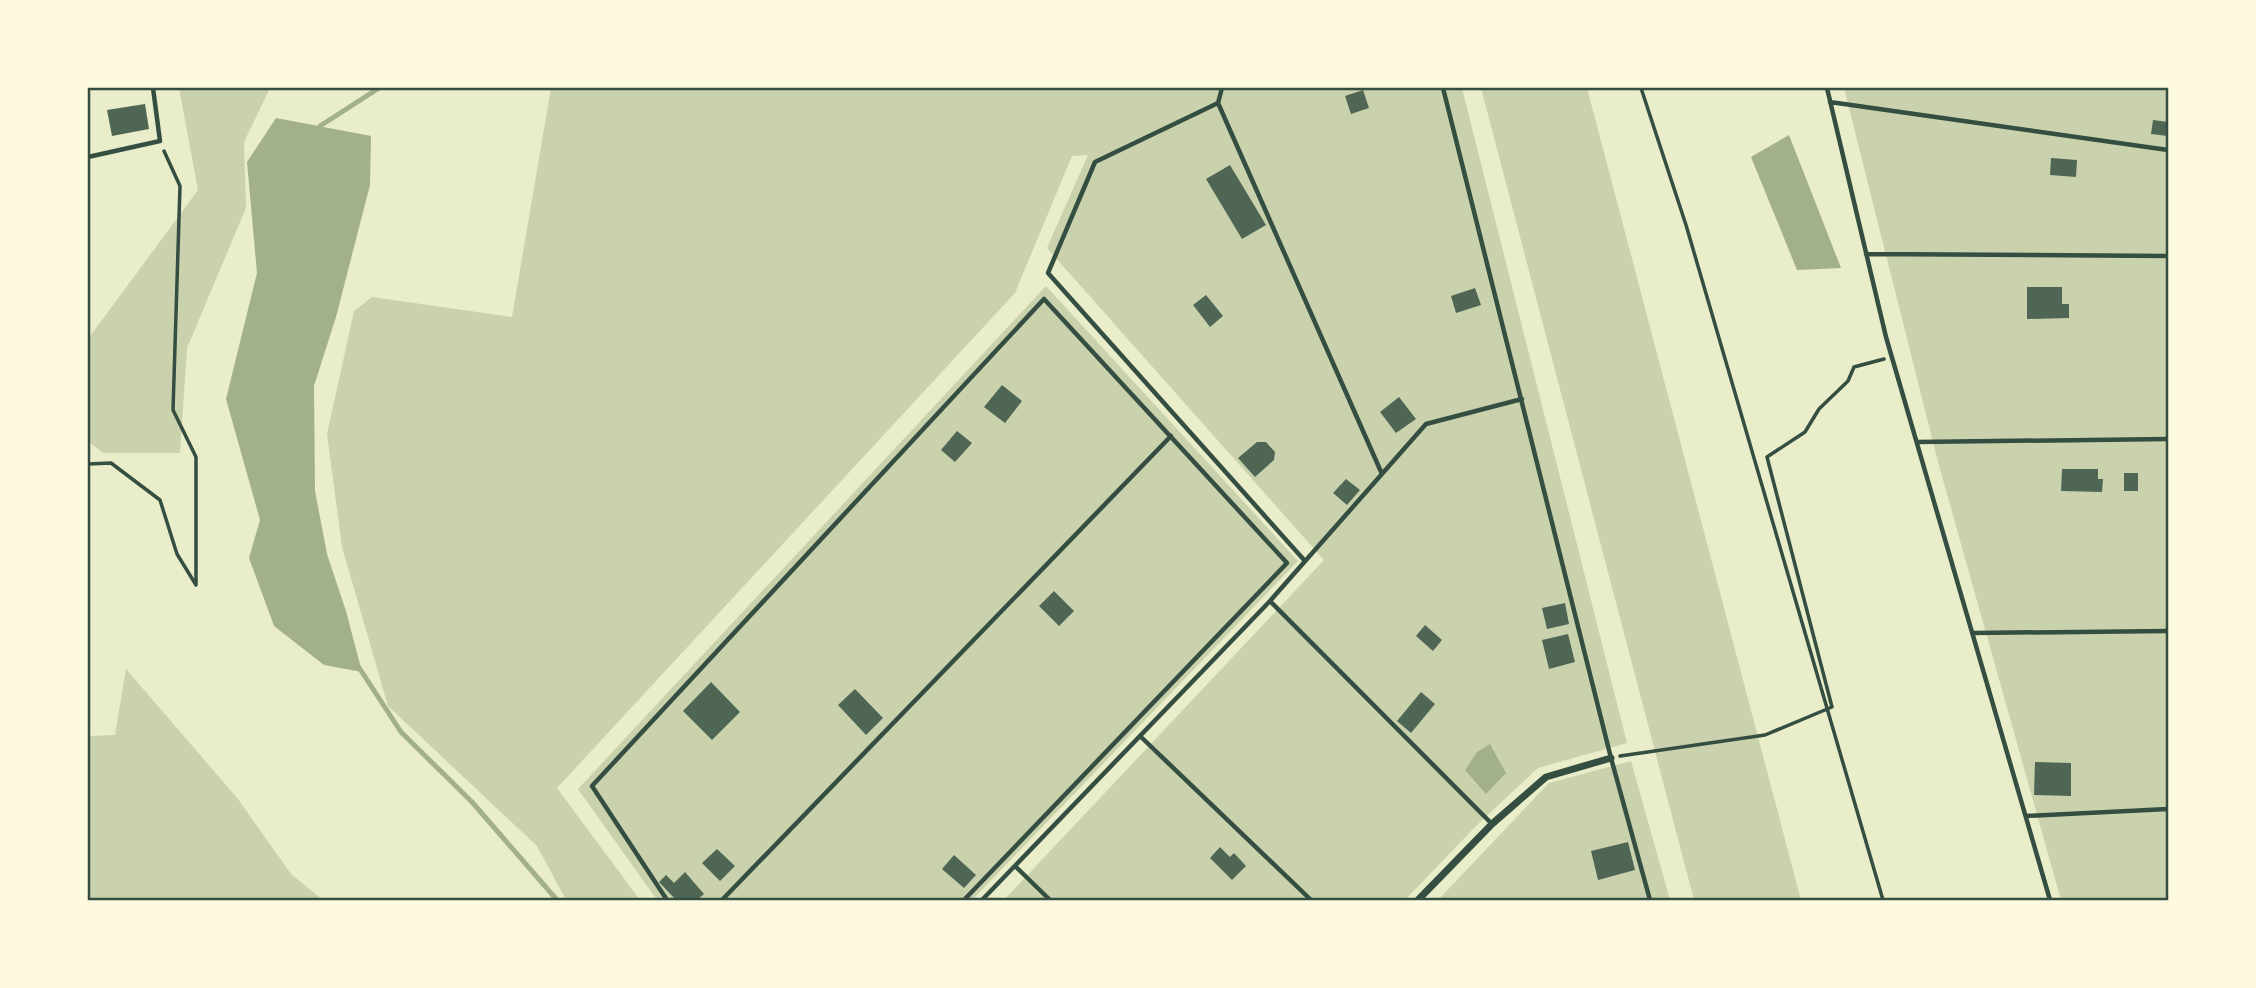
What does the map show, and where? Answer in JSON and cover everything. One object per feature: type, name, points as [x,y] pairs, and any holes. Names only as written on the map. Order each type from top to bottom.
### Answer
[{"type":"street","points":[[1418,901],[1492,824],[1546,777],[1611,758]]},
{"type":"lane","points":[[88,157],[160,141],[153,88]]},
{"type":"lane","points":[[1222,88],[1218,103],[1382,474]]},
{"type":"lane","points":[[1443,88],[1611,758],[1650,901]]},
{"type":"lane","points":[[1827,88],[1892,357],[2050,901]]},
{"type":"lane","points":[[1830,102],[2168,150]]},
{"type":"lane","points":[[1218,103],[1095,162],[1048,273],[1306,561]]},
{"type":"lane","points":[[1866,254],[2168,256]]},
{"type":"lane","points":[[667,901],[592,786],[1044,299],[1287,563],[964,901]]},
{"type":"lane","points":[[982,901],[1270,601],[1426,424],[1522,399]]},
{"type":"lane","points":[[722,901],[1171,436]]},
{"type":"lane","points":[[1917,442],[2168,439]]},
{"type":"lane","points":[[1270,601],[1492,824]]},
{"type":"lane","points":[[1972,633],[2168,631]]},
{"type":"lane","points":[[1140,736],[1311,901]]},
{"type":"lane","points":[[2026,816],[2168,809]]},
{"type":"lane","points":[[1014,866],[1050,901]]},
{"type":"path","points":[[1641,88],[1686,225],[1884,901]]},
{"type":"path","points":[[88,464],[111,463],[160,500],[177,554],[196,584],[196,457],[173,411],[180,186],[160,141]]},
{"type":"path","points":[[1611,758],[1765,735],[1832,707],[1768,457],[1805,432],[1819,409],[1848,381],[1854,367],[1892,357]]},
{"type":"shaded area","points":[[179,88],[270,88],[244,142],[246,208],[187,348],[180,453],[103,453],[88,441],[88,339],[198,190]]},
{"type":"shaded area","points":[[551,88],[1462,88],[1627,743],[1538,768],[1477,825],[1405,900],[1004,900],[1324,560],[1047,248],[1088,155],[1072,156],[1015,293],[557,788],[640,900],[566,900],[537,846],[388,706],[342,547],[327,434],[354,311],[372,297],[512,317]]},
{"type":"shaded area","points":[[1481,88],[1587,88],[1801,900],[1694,900]]},
{"type":"shaded area","points":[[1844,88],[2168,88],[2168,900],[2061,900],[1938,462]]},
{"type":"shaded area","points":[[276,118],[371,136],[370,185],[336,317],[314,386],[315,491],[327,554],[362,672],[324,665],[274,626],[249,558],[260,520],[226,399],[257,273],[247,162]]},
{"type":"shaded area","points":[[1789,135],[1841,268],[1797,270],[1751,157]]},
{"type":"shaded area","points":[[1046,286],[1298,561],[972,900],[657,900],[578,789]]},
{"type":"shaded area","points":[[126,669],[238,799],[291,874],[323,900],[88,900],[88,736],[115,735]]},
{"type":"shaded area","points":[[1490,744],[1506,773],[1486,794],[1465,770],[1477,752]]},
{"type":"shaded area","points":[[1631,761],[1670,900],[1438,900],[1549,783]]},
{"type":"building","points":[[1363,90],[1369,108],[1351,114],[1345,96]]},
{"type":"building","points":[[145,104],[149,129],[112,136],[107,110]]},
{"type":"building","points":[[2153,120],[2168,122],[2168,136],[2151,134]]},
{"type":"building","points":[[2051,158],[2077,160],[2076,177],[2050,175]]},
{"type":"building","points":[[1230,165],[1266,225],[1242,239],[1206,179]]},
{"type":"building","points":[[2027,287],[2062,287],[2062,304],[2069,304],[2069,318],[2027,319]]},
{"type":"building","points":[[1475,288],[1481,305],[1456,313],[1451,296]]},
{"type":"building","points":[[1206,295],[1223,316],[1210,327],[1193,305]]},
{"type":"building","points":[[1002,385],[1022,401],[1005,423],[984,407]]},
{"type":"building","points":[[1399,397],[1416,419],[1396,433],[1380,412]]},
{"type":"building","points":[[957,431],[972,443],[955,462],[941,450]]},
{"type":"building","points":[[1257,442],[1266,442],[1275,452],[1274,460],[1255,477],[1238,458]]},
{"type":"building","points":[[2062,469],[2098,469],[2098,479],[2103,479],[2102,492],[2061,491]]},
{"type":"building","points":[[2124,473],[2138,473],[2138,491],[2124,491]]},
{"type":"building","points":[[1346,479],[1360,490],[1347,505],[1333,493]]},
{"type":"building","points":[[1054,591],[1074,611],[1059,626],[1039,606]]},
{"type":"building","points":[[1565,603],[1569,624],[1547,629],[1542,608]]},
{"type":"building","points":[[1425,625],[1442,640],[1433,651],[1416,636]]},
{"type":"building","points":[[1568,634],[1575,662],[1549,669],[1542,640]]},
{"type":"building","points":[[711,682],[740,712],[712,740],[683,711]]},
{"type":"building","points":[[855,689],[883,718],[866,735],[838,705]]},
{"type":"building","points":[[1421,692],[1435,704],[1411,733],[1397,721]]},
{"type":"building","points":[[2035,762],[2071,763],[2071,796],[2034,795]]},
{"type":"building","points":[[1628,842],[1635,870],[1598,880],[1591,851]]},
{"type":"building","points":[[1220,847],[1230,857],[1234,853],[1246,866],[1232,880],[1210,858]]},
{"type":"building","points":[[717,849],[735,866],[720,881],[702,863]]},
{"type":"building","points":[[954,855],[976,875],[964,888],[942,869]]},
{"type":"building","points":[[685,872],[704,894],[697,900],[676,900],[659,882],[666,875],[674,883]]},
{"type":"waterway","points":[[320,131],[320,126],[379,88]]},
{"type":"waterway","points":[[358,666],[401,732],[472,802],[557,900]]}]
